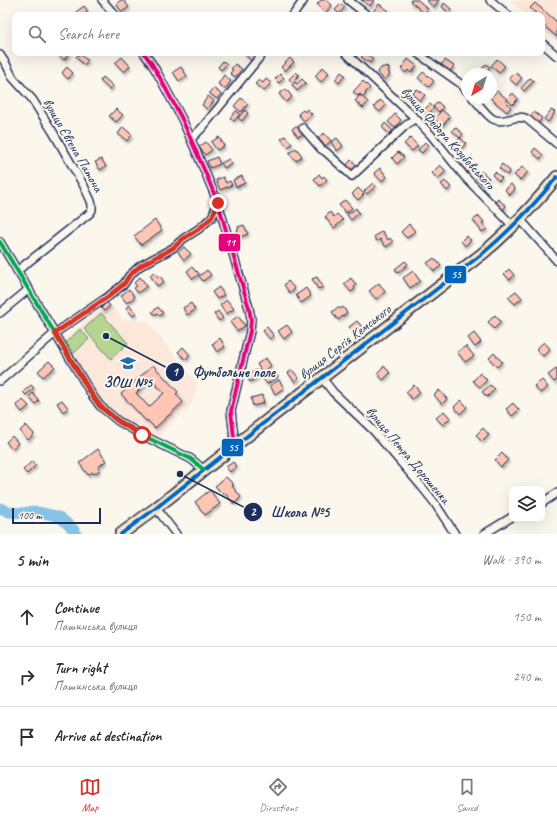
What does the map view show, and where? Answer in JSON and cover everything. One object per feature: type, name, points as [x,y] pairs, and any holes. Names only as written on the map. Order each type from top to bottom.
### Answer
[{"type":"highway","name":"вулиця Сергія Кемського","points":[[121,534],[497,242],[557,177]]},
{"type":"street","points":[[102,0],[112,12]]},
{"type":"street","points":[[297,12],[304,0]]},
{"type":"street","points":[[348,0],[362,12]]},
{"type":"street","points":[[490,0],[504,12]]},
{"type":"street","points":[[545,46],[557,56]]},
{"type":"street","name":"вулиця Євгена Патона","points":[[0,55],[13,78],[32,99],[53,132],[84,186],[92,205],[92,210],[90,213],[17,271]]},
{"type":"street","points":[[146,56],[160,76],[182,119],[218,203],[249,308],[251,319],[250,331],[231,411],[235,446]]},
{"type":"street","points":[[191,139],[207,122],[261,56]]},
{"type":"street","name":"вулиця Федора Козубовського","points":[[349,56],[415,118],[431,135],[465,177],[517,222],[557,261]]},
{"type":"street","points":[[421,56],[461,84]]},
{"type":"street","points":[[478,104],[494,120],[500,121],[524,117],[557,144]]},
{"type":"street","points":[[303,128],[321,149],[352,176],[415,118]]},
{"type":"street","points":[[0,381],[55,333],[124,284],[129,276],[140,266],[173,248],[183,239],[200,228],[212,217],[218,203]]},
{"type":"street","points":[[0,242],[100,406],[118,421],[142,435],[191,459],[204,470]]},
{"type":"street","points":[[0,313],[28,289]]},
{"type":"street","name":"вулиця Петра Дорошенка","points":[[322,378],[333,392],[373,430],[434,502],[455,534]]},
{"type":"street","points":[[545,501],[557,493]]},
{"type":"street","points":[[156,508],[176,534]]},
{"type":"street","points":[[484,534],[509,519]]},
{"type":"shaded area","points":[[509,0],[557,0],[557,40],[545,30],[545,12],[523,12]]},
{"type":"shaded area","name":"ЗОШ №5","points":[[111,305],[122,319],[147,321],[198,384],[191,405],[155,439],[120,421],[101,404],[61,343],[100,308],[104,311]]},
{"type":"green space","points":[[101,313],[128,343],[111,359],[84,329]]},
{"type":"green space","points":[[80,329],[89,339],[73,354],[64,344]]},
{"type":"building","points":[[123,0],[129,7],[122,12],[116,4]]},
{"type":"building","points":[[321,0],[326,0],[332,5],[326,12],[317,4]]},
{"type":"building","points":[[361,0],[374,0],[370,6]]},
{"type":"building","points":[[418,0],[428,9],[423,12],[410,1]]},
{"type":"building","points":[[439,0],[434,7],[427,1]]},
{"type":"building","points":[[444,3],[451,9],[448,12],[442,7]]},
{"type":"building","points":[[535,3],[557,22],[557,37],[545,27],[545,12],[535,12],[530,8]]},
{"type":"building","points":[[341,4],[345,7],[341,12],[337,12],[335,10]]},
{"type":"building","points":[[379,4],[389,11],[388,12],[373,12]]},
{"type":"building","points":[[84,6],[88,11],[87,12],[76,12]]},
{"type":"building","points":[[59,56],[67,56],[64,60]]},
{"type":"building","points":[[82,56],[88,61],[84,65],[76,57]]},
{"type":"building","points":[[246,56],[256,56],[252,61]]},
{"type":"building","points":[[369,56],[373,59],[370,63],[361,57]]},
{"type":"building","points":[[122,57],[130,66],[124,72],[115,63]]},
{"type":"building","points":[[290,58],[294,62],[285,71],[281,67]]},
{"type":"building","points":[[408,59],[417,66],[411,73],[408,70],[406,73],[401,69]]},
{"type":"building","points":[[497,59],[505,66],[499,73],[497,71],[497,68],[491,66]]},
{"type":"building","points":[[445,60],[454,66],[450,71],[441,65]]},
{"type":"building","points":[[223,61],[227,64],[221,70],[218,67]]},
{"type":"building","points":[[235,64],[242,69],[235,77],[230,73]]},
{"type":"building","points":[[486,64],[490,67],[489,68],[483,68]]},
{"type":"building","points":[[385,66],[389,68],[388,72],[390,74],[385,80],[377,73],[382,67],[383,68]]},
{"type":"building","points":[[67,67],[73,73],[68,79],[62,73]]},
{"type":"building","points":[[181,67],[187,76],[179,81],[173,72]]},
{"type":"building","points":[[323,67],[329,73],[321,82],[315,76]]},
{"type":"building","points":[[296,72],[299,75],[292,82],[289,79]]},
{"type":"building","points":[[341,72],[345,75],[339,83],[335,80]]},
{"type":"building","points":[[423,72],[434,81],[429,87],[418,78]]},
{"type":"building","points":[[515,72],[522,78],[516,85],[509,78]]},
{"type":"building","points":[[280,74],[284,78],[279,83],[275,79]]},
{"type":"building","points":[[224,75],[231,81],[225,89],[218,84]]},
{"type":"building","points":[[103,77],[113,86],[110,90],[100,81]]},
{"type":"building","points":[[530,78],[534,81],[524,91],[521,88]]},
{"type":"building","points":[[266,79],[271,83],[264,91],[255,84],[259,80],[263,83]]},
{"type":"building","points":[[302,79],[306,83],[297,91],[292,85],[295,82],[297,84]]},
{"type":"building","points":[[363,81],[370,88],[363,97],[360,94],[358,96],[353,92]]},
{"type":"building","points":[[213,88],[221,94],[217,99],[209,93]]},
{"type":"building","points":[[286,89],[292,97],[286,102],[279,94]]},
{"type":"building","points":[[417,89],[425,95],[420,101],[412,94]]},
{"type":"building","points":[[497,91],[507,99],[505,101],[511,107],[507,112],[497,104]]},
{"type":"building","points":[[513,93],[518,99],[512,105],[507,99]]},
{"type":"building","points":[[360,95],[368,102],[363,108],[355,101]]},
{"type":"building","points":[[208,96],[214,101],[207,109],[202,105]]},
{"type":"building","points":[[241,98],[248,104],[241,112],[234,106]]},
{"type":"building","points":[[380,100],[386,105],[380,112],[374,107]]},
{"type":"building","points":[[438,102],[443,107],[439,112],[433,107]]},
{"type":"building","points":[[430,104],[434,108],[427,115],[423,111]]},
{"type":"building","points":[[116,109],[123,115],[116,122],[109,116]]},
{"type":"building","points":[[307,109],[312,114],[304,121],[298,114],[303,110],[305,112]]},
{"type":"building","points":[[245,110],[248,113],[242,121],[238,118]]},
{"type":"building","points":[[442,110],[450,117],[442,126],[434,119]]},
{"type":"building","points":[[551,110],[555,112],[548,122],[544,119]]},
{"type":"building","points":[[236,111],[240,114],[234,121],[230,118]]},
{"type":"building","points":[[534,112],[542,118],[538,124],[529,118]]},
{"type":"building","points":[[395,114],[401,120],[395,128],[388,122]]},
{"type":"building","points":[[385,123],[393,131],[389,134],[382,127]]},
{"type":"building","points":[[296,126],[303,134],[298,137],[292,129]]},
{"type":"building","points":[[123,127],[132,135],[127,141],[118,134]]},
{"type":"building","points":[[455,127],[463,134],[460,138],[452,131]]},
{"type":"building","points":[[324,133],[331,141],[325,146],[318,138]]},
{"type":"building","points":[[285,136],[292,144],[288,147],[281,139]]},
{"type":"building","points":[[219,137],[224,146],[217,150],[211,142]]},
{"type":"building","points":[[337,138],[343,146],[337,151],[331,142]]},
{"type":"building","points":[[410,138],[418,146],[412,151],[404,144]]},
{"type":"building","points":[[460,138],[466,143],[462,148],[456,143]]},
{"type":"building","points":[[206,142],[212,150],[205,155],[199,147]]},
{"type":"building","points":[[425,142],[429,145],[422,153],[418,150]]},
{"type":"building","points":[[296,148],[302,156],[296,161],[289,153]]},
{"type":"building","points":[[535,148],[543,155],[540,159],[532,152]]},
{"type":"building","points":[[398,152],[404,157],[397,164],[392,158]]},
{"type":"building","points":[[217,157],[220,164],[210,168],[207,161]]},
{"type":"building","points":[[101,159],[106,166],[100,170],[95,162]]},
{"type":"building","points":[[229,159],[232,164],[224,168],[221,163]]},
{"type":"building","points":[[351,160],[359,167],[354,172],[346,166]]},
{"type":"building","points":[[466,161],[471,168],[465,174],[459,167]]},
{"type":"building","points":[[502,164],[510,171],[507,175],[499,168]]},
{"type":"building","points":[[440,165],[446,171],[438,179],[432,173]]},
{"type":"building","points":[[522,167],[528,172],[520,180],[514,175]]},
{"type":"building","points":[[380,168],[387,177],[381,181],[374,173]]},
{"type":"building","points":[[481,171],[489,178],[483,185],[475,178]]},
{"type":"building","points":[[495,172],[502,178],[499,181],[492,175]]},
{"type":"building","points":[[319,174],[322,178],[324,176],[327,180],[320,186],[314,179]]},
{"type":"building","points":[[242,176],[245,183],[236,187],[233,180]]},
{"type":"building","points":[[223,177],[226,183],[230,181],[232,185],[220,190],[216,180]]},
{"type":"building","points":[[445,181],[451,187],[447,191],[441,184]]},
{"type":"building","points":[[373,183],[376,186],[367,194],[364,191]]},
{"type":"building","points":[[511,184],[515,189],[510,195],[505,190]]},
{"type":"building","points":[[358,188],[364,194],[358,200],[352,194]]},
{"type":"building","points":[[498,199],[506,206],[502,211],[494,204]]},
{"type":"building","points":[[345,200],[352,208],[346,213],[339,205]]},
{"type":"building","points":[[356,208],[359,213],[351,220],[347,215]]},
{"type":"building","points":[[330,212],[334,217],[337,214],[343,220],[334,228],[325,217]]},
{"type":"building","points":[[479,216],[487,229],[482,232],[473,220]]},
{"type":"building","points":[[155,220],[162,230],[141,245],[134,236]]},
{"type":"building","points":[[409,224],[415,231],[407,238],[401,232]]},
{"type":"building","points":[[244,225],[248,234],[240,237],[237,230],[239,229],[238,227]]},
{"type":"building","points":[[382,231],[388,240],[390,238],[393,242],[386,247],[380,239],[377,241],[374,237]]},
{"type":"building","points":[[466,236],[471,240],[465,246],[461,241]]},
{"type":"building","points":[[184,247],[191,254],[184,260],[178,252]]},
{"type":"building","points":[[434,258],[441,266],[434,271],[427,263]]},
{"type":"building","points":[[405,261],[408,264],[398,273],[395,269]]},
{"type":"building","points":[[192,267],[199,274],[193,279],[187,271]]},
{"type":"building","points":[[509,269],[514,275],[510,280],[504,274]]},
{"type":"building","points":[[207,270],[211,275],[203,281],[199,276]]},
{"type":"building","points":[[413,271],[420,281],[410,288],[403,278]]},
{"type":"building","points":[[154,272],[158,277],[160,276],[164,282],[157,286],[150,275]]},
{"type":"building","points":[[140,277],[147,286],[138,293],[134,288],[137,286],[134,283]]},
{"type":"building","points":[[317,277],[323,287],[318,289],[312,279]]},
{"type":"building","points":[[351,278],[356,285],[354,287],[355,289],[351,292],[344,284]]},
{"type":"building","points":[[288,281],[295,289],[290,293],[284,285]]},
{"type":"building","points":[[379,283],[385,292],[376,299],[369,291]]},
{"type":"building","points":[[219,287],[224,295],[217,299],[212,292]]},
{"type":"building","points":[[306,288],[311,296],[301,303],[296,295]]},
{"type":"building","points":[[129,289],[135,297],[127,303],[121,296]]},
{"type":"building","points":[[516,291],[522,298],[515,304],[508,297]]},
{"type":"building","points":[[227,300],[234,309],[226,314],[220,305]]},
{"type":"building","points":[[107,302],[110,306],[104,311],[101,308]]},
{"type":"building","points":[[191,303],[195,310],[187,315],[183,308]]},
{"type":"building","points":[[129,305],[136,314],[133,316],[126,308]]},
{"type":"building","points":[[158,307],[163,313],[160,316],[157,313],[155,315],[152,312]]},
{"type":"building","points":[[338,307],[340,309],[343,307],[347,313],[338,320],[332,312]]},
{"type":"building","points":[[218,311],[223,318],[219,321],[214,314]]},
{"type":"building","points":[[495,315],[501,322],[494,329],[488,322]]},
{"type":"building","points":[[238,316],[245,326],[237,331],[230,322]]},
{"type":"building","points":[[357,321],[363,328],[355,334],[349,327]]},
{"type":"building","points":[[287,325],[292,332],[284,339],[278,331]]},
{"type":"building","points":[[267,327],[274,336],[270,339],[263,331]]},
{"type":"building","points":[[474,333],[481,342],[475,347],[468,338]]},
{"type":"building","points":[[220,338],[225,347],[217,352],[212,344]]},
{"type":"building","points":[[544,342],[550,349],[543,356],[536,349]]},
{"type":"building","points":[[466,346],[474,356],[465,362],[457,352]]},
{"type":"building","points":[[183,347],[190,355],[186,360],[178,352]]},
{"type":"building","points":[[494,353],[502,362],[497,367],[489,358]]},
{"type":"building","points":[[266,358],[271,366],[262,372],[257,364]]},
{"type":"building","points":[[49,361],[55,367],[43,377],[38,371]]},
{"type":"building","points":[[153,365],[178,392],[176,394],[183,402],[155,428],[147,420],[146,421],[121,394]],"holes":[[[151,379],[164,393],[149,407],[136,393]]]},
{"type":"building","points":[[384,366],[390,373],[383,380],[377,373]]},
{"type":"building","points":[[556,369],[557,380],[554,382],[548,375]]},
{"type":"building","points":[[256,370],[260,375],[250,382],[246,376]]},
{"type":"building","points":[[292,370],[299,378],[295,382],[288,373]]},
{"type":"building","points":[[274,372],[278,377],[267,384],[263,379]]},
{"type":"building","points":[[480,373],[487,380],[480,387],[473,381]]},
{"type":"building","points":[[279,380],[284,388],[275,394],[270,386]]},
{"type":"building","points":[[542,380],[548,387],[540,393],[534,386]]},
{"type":"building","points":[[31,385],[34,388],[26,395],[23,392]]},
{"type":"building","points":[[414,385],[420,392],[412,399],[406,392]]},
{"type":"building","points":[[490,385],[495,389],[487,397],[482,392]]},
{"type":"building","points":[[439,390],[447,399],[442,404],[434,395]]},
{"type":"building","points":[[33,393],[39,401],[35,404],[29,397]]},
{"type":"building","points":[[262,395],[264,403],[253,406],[251,398]]},
{"type":"building","points":[[23,400],[29,406],[22,412],[16,405]]},
{"type":"building","points":[[62,400],[68,408],[63,412],[57,403]]},
{"type":"building","points":[[461,400],[467,407],[460,414],[454,407]]},
{"type":"building","points":[[513,403],[519,410],[512,416],[506,409]]},
{"type":"building","points":[[444,411],[450,418],[443,425],[436,418]]},
{"type":"building","points":[[26,425],[34,434],[28,440],[20,431]]},
{"type":"building","points":[[483,428],[489,435],[482,442],[476,435]]},
{"type":"building","points":[[12,436],[18,443],[12,449],[6,442]]},
{"type":"building","points":[[98,449],[106,461],[98,467],[100,470],[94,474],[92,472],[88,475],[79,463]]},
{"type":"building","points":[[502,453],[508,460],[501,467],[495,460]]},
{"type":"building","points":[[32,461],[36,465],[27,474],[23,470]]},
{"type":"building","points":[[233,462],[237,466],[230,472],[226,467]]},
{"type":"building","points":[[226,477],[234,485],[232,486],[241,497],[234,504],[225,493],[223,494],[215,486]]},
{"type":"building","points":[[210,490],[220,504],[205,515],[195,502]]},
{"type":"waterway","points":[[0,508],[9,512],[23,513],[34,511],[61,518],[74,530],[76,534]]},
{"type":"transit line","name":"11","points":[[146,56],[159,76],[182,119],[218,203],[249,308],[251,319],[250,331],[231,411],[235,446]]},
{"type":"transit line","name":"55","points":[[121,534],[482,254],[540,198],[557,177]]},
{"type":"transit line","points":[[0,242],[100,406],[118,421],[142,435],[191,459],[204,470]]},
{"type":"place","name":"Футбольне поле","points":[[106,336]]},
{"type":"place","name":"ЗОШ №5","points":[[128,363]]},
{"type":"place","name":"Школа №5","points":[[180,474]]},
{"type":"route","points":[[142,435],[118,421],[100,406],[55,333],[109,296],[124,284],[129,276],[140,266],[173,248],[183,239],[200,228],[212,217],[218,203]]}]
